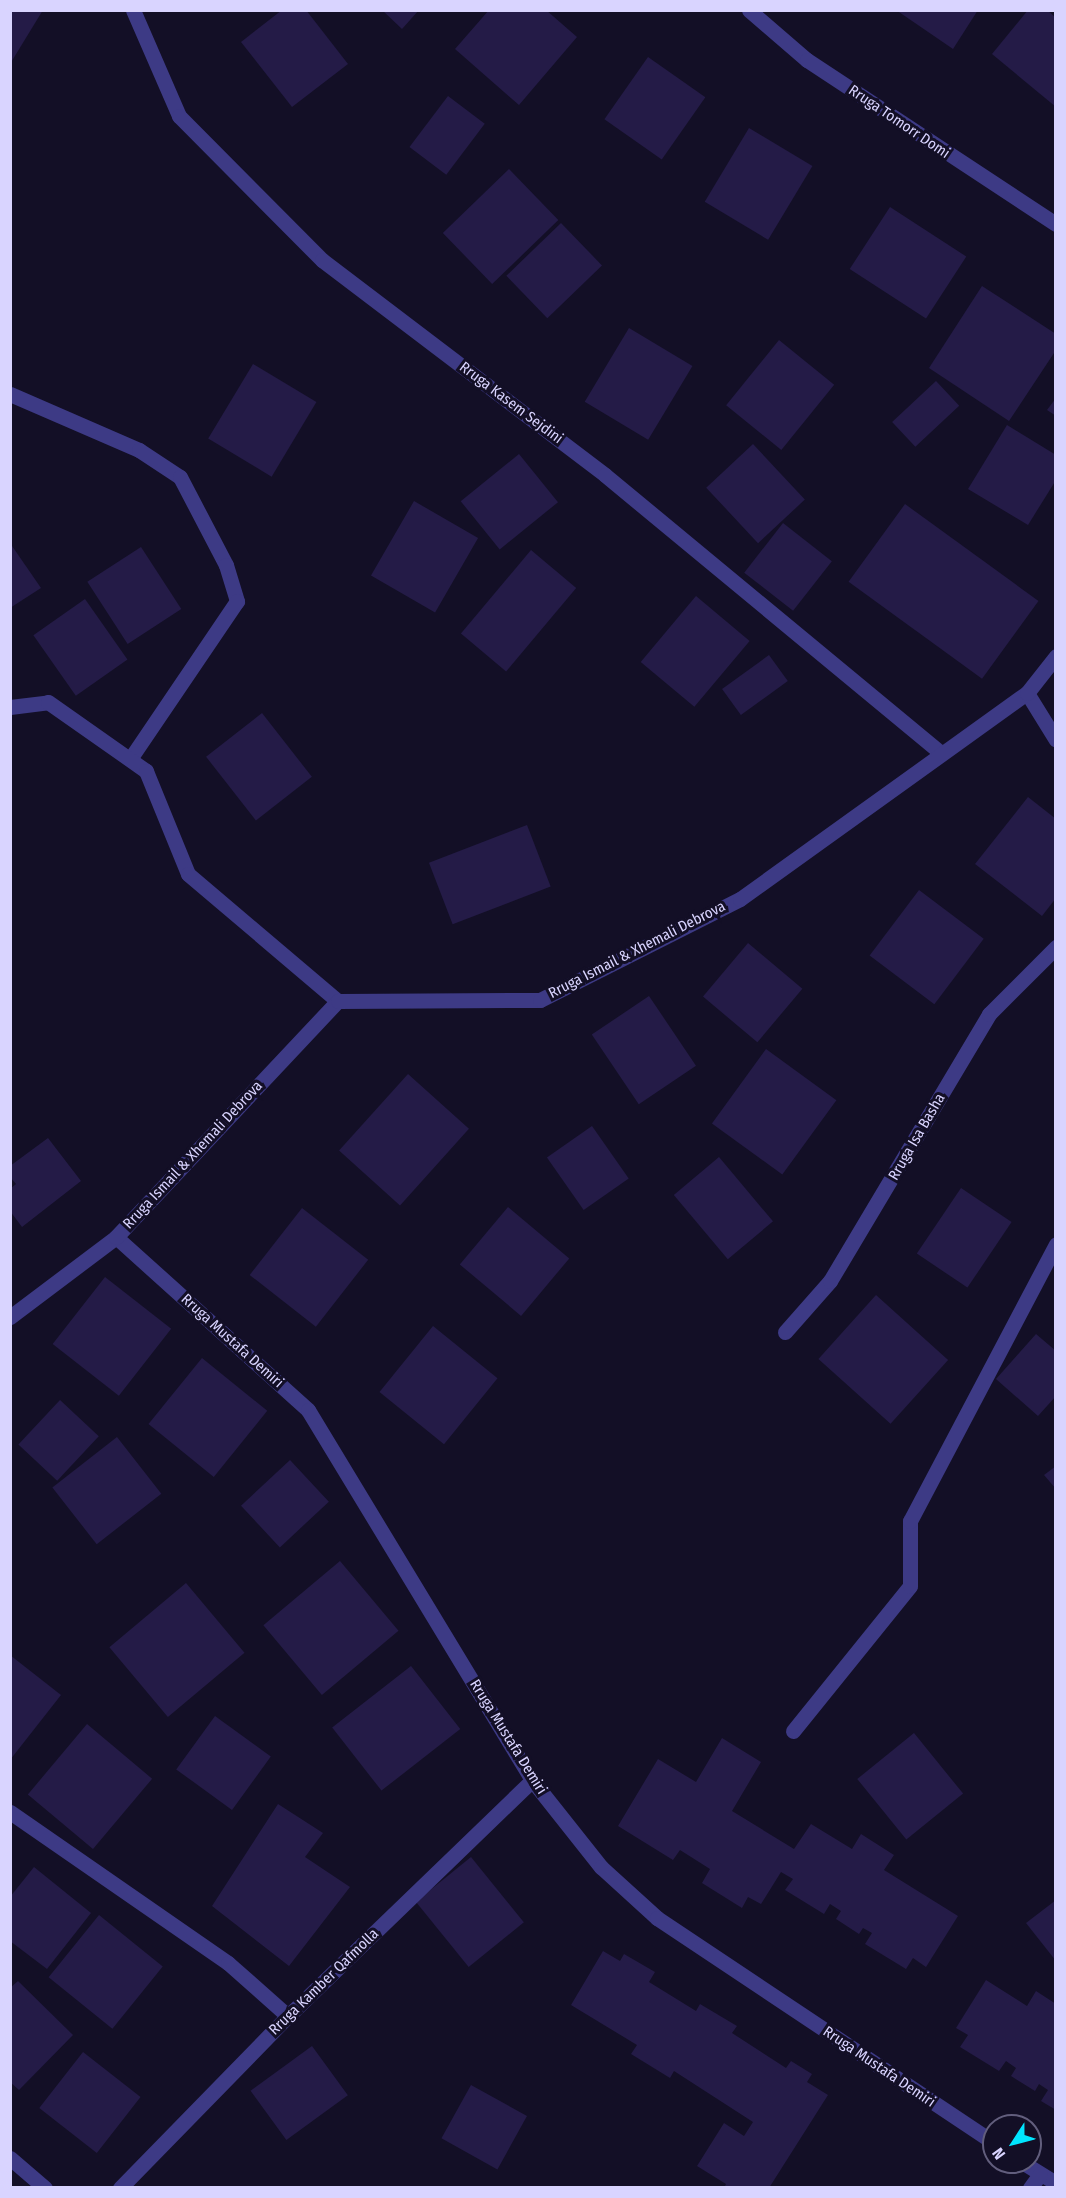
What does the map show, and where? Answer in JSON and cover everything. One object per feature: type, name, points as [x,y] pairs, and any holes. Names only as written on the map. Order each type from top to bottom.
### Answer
[{"type":"street","name":"Rruga Kasem Sejdini","points":[[133,10],[178,116],[321,260],[605,475],[941,753]]},
{"type":"street","name":"Rruga Tomorr Domi","points":[[749,10],[807,60],[1056,224]]},
{"type":"street","points":[[10,394],[139,450],[180,477],[229,574],[237,601],[130,759]]},
{"type":"street","name":"Rruga Ismail & Xhemali Debrova","points":[[10,1317],[116,1237],[338,1001],[540,1000],[740,898],[1027,693],[1056,656]]},
{"type":"street","points":[[1027,693],[1056,740]]},
{"type":"street","points":[[10,707],[48,702],[146,771],[188,874],[338,1001]]},
{"type":"street","name":"Rruga Isa Basha","points":[[785,1332],[830,1281],[989,1014],[1056,947]]},
{"type":"street","name":"Rruga Mustafa Demiri","points":[[116,1237],[309,1410],[532,1780],[601,1867],[657,1918],[982,2135]]},
{"type":"street","points":[[793,1731],[910,1586],[910,1521],[1056,1244]]},
{"type":"street","name":"Rruga Kamber Qafmolla","points":[[120,2187],[288,2016],[532,1780]]},
{"type":"street","points":[[10,1812],[228,1963],[288,2016]]},
{"type":"street","points":[[10,2158],[45,2187]]},
{"type":"street","points":[[1030,2187],[1040,2174],[1056,2183]]},
{"type":"building","points":[[10,10],[43,10],[10,64]]},
{"type":"building","points":[[282,10],[306,10],[348,64],[292,107],[241,42]]},
{"type":"building","points":[[382,10],[419,10],[402,29]]},
{"type":"building","points":[[489,10],[546,10],[577,37],[519,105],[455,49]]},
{"type":"building","points":[[896,10],[978,10],[953,49]]},
{"type":"building","points":[[1028,10],[1047,10],[1056,18],[1056,107],[992,54]]},
{"type":"building","points":[[648,57],[705,97],[662,159],[604,119]]},
{"type":"building","points":[[448,96],[485,124],[446,175],[409,147]]},
{"type":"building","points":[[749,128],[812,166],[768,240],[705,202]]},
{"type":"building","points":[[509,169],[558,220],[492,284],[443,233]]},
{"type":"building","points":[[890,207],[966,257],[926,319],[850,269]]},
{"type":"building","points":[[561,223],[602,265],[547,318],[506,276]]},
{"type":"building","points":[[982,286],[1056,334],[1056,350],[1009,421],[929,368]]},
{"type":"building","points":[[629,328],[692,366],[648,440],[585,402]]},
{"type":"building","points":[[779,340],[834,385],[781,450],[726,405]]},
{"type":"building","points":[[253,364],[316,402],[272,477],[208,439]]},
{"type":"building","points":[[936,381],[959,406],[915,447],[892,422]]},
{"type":"building","points":[[1056,398],[1056,416],[1047,410]]},
{"type":"building","points":[[1007,425],[1056,455],[1056,480],[1028,525],[968,489]]},
{"type":"building","points":[[753,444],[805,500],[758,543],[706,488]]},
{"type":"building","points":[[519,454],[558,502],[500,549],[461,501]]},
{"type":"building","points":[[414,501],[478,538],[435,612],[371,575]]},
{"type":"building","points":[[905,504],[1038,601],[982,679],[849,582]]},
{"type":"building","points":[[783,523],[832,561],[793,611],[744,573]]},
{"type":"building","points":[[10,543],[41,588],[10,608]]},
{"type":"building","points":[[141,547],[181,609],[128,644],[87,582]]},
{"type":"building","points":[[531,550],[576,588],[506,671],[461,633]]},
{"type":"building","points":[[696,596],[750,641],[694,707],[641,662]]},
{"type":"building","points":[[85,599],[127,660],[76,696],[33,635]]},
{"type":"building","points":[[769,655],[788,681],[741,715],[722,689]]},
{"type":"building","points":[[262,713],[312,777],[256,821],[206,757]]},
{"type":"building","points":[[1028,797],[1056,819],[1056,898],[1042,916],[975,864]]},
{"type":"building","points":[[527,825],[551,887],[453,924],[429,863]]},
{"type":"building","points":[[919,890],[984,939],[934,1004],[870,955]]},
{"type":"building","points":[[748,943],[802,989],[757,1042],[703,997]]},
{"type":"building","points":[[649,996],[696,1066],[639,1104],[592,1035]]},
{"type":"building","points":[[766,1049],[836,1100],[782,1175],[712,1123]]},
{"type":"building","points":[[408,1074],[469,1129],[400,1205],[339,1151]]},
{"type":"building","points":[[592,1126],[629,1178],[584,1210],[547,1158]]},
{"type":"building","points":[[48,1138],[81,1181],[22,1227],[10,1211],[10,1189],[16,1184],[10,1177],[10,1166]]},
{"type":"building","points":[[719,1157],[773,1221],[728,1259],[674,1195]]},
{"type":"building","points":[[961,1188],[1012,1222],[967,1288],[917,1253]]},
{"type":"building","points":[[508,1207],[569,1258],[521,1316],[460,1264]]},
{"type":"building","points":[[302,1208],[368,1260],[316,1327],[250,1275]]},
{"type":"building","points":[[105,1277],[171,1329],[119,1396],[53,1344]]},
{"type":"building","points":[[876,1295],[948,1360],[891,1424],[818,1359]]},
{"type":"building","points":[[433,1326],[498,1378],[444,1444],[380,1392]]},
{"type":"building","points":[[1036,1334],[1056,1351],[1056,1396],[1038,1416],[996,1379]]},
{"type":"building","points":[[202,1358],[267,1411],[214,1477],[149,1424]]},
{"type":"building","points":[[60,1400],[99,1436],[57,1481],[18,1445]]},
{"type":"building","points":[[117,1437],[161,1494],[97,1544],[52,1487]]},
{"type":"building","points":[[290,1460],[329,1502],[280,1547],[241,1506]]},
{"type":"building","points":[[1056,1466],[1056,1489],[1044,1475]]},
{"type":"building","points":[[340,1561],[398,1631],[322,1695],[263,1625]]},
{"type":"building","points":[[186,1583],[244,1653],[168,1717],[109,1647]]},
{"type":"building","points":[[10,1655],[61,1695],[10,1760]]},
{"type":"building","points":[[411,1666],[460,1729],[381,1791],[332,1728]]},
{"type":"building","points":[[215,1716],[271,1757],[232,1810],[176,1769]]},
{"type":"building","points":[[87,1724],[152,1779],[93,1849],[28,1794]]},
{"type":"building","points":[[914,1733],[963,1794],[906,1840],[857,1779]]},
{"type":"building","points":[[722,1738],[761,1762],[732,1811],[794,1849],[811,1824],[852,1849],[861,1834],[894,1855],[884,1870],[958,1916],[926,1967],[913,1958],[906,1969],[865,1944],[872,1933],[863,1928],[859,1934],[836,1919],[841,1911],[830,1904],[824,1914],[785,1890],[793,1879],[781,1872],[761,1904],[748,1897],[742,1908],[702,1883],[710,1869],[680,1850],[673,1860],[618,1826],[658,1759],[696,1782]]},
{"type":"building","points":[[278,1804],[323,1833],[305,1857],[350,1887],[289,1966],[212,1906]]},
{"type":"building","points":[[471,1857],[524,1922],[469,1967],[416,1902]]},
{"type":"building","points":[[34,1867],[91,1913],[47,1969],[10,1941],[10,1897]]},
{"type":"building","points":[[1056,1900],[1056,1961],[1026,1923]]},
{"type":"building","points":[[99,1915],[163,1967],[112,2029],[49,1977]]},
{"type":"building","points":[[603,1951],[620,1961],[624,1954],[655,1972],[649,1982],[696,2011],[700,2004],[737,2026],[732,2033],[786,2068],[791,2061],[812,2074],[807,2082],[828,2095],[769,2188],[724,2188],[726,2184],[697,2166],[724,2123],[744,2136],[753,2122],[674,2071],[670,2078],[631,2054],[637,2045],[571,2005]]},
{"type":"building","points":[[986,1980],[1027,2006],[1036,1991],[1056,2004],[1056,2110],[1041,2101],[1048,2090],[1039,2084],[1035,2091],[1011,2076],[1016,2068],[1006,2061],[999,2071],[960,2047],[968,2035],[956,2028]]},
{"type":"building","points":[[18,1981],[73,2035],[19,2090],[10,2082],[10,1988]]},
{"type":"building","points":[[312,2046],[348,2095],[286,2140],[251,2091]]},
{"type":"building","points":[[83,2052],[141,2097],[97,2153],[39,2108]]},
{"type":"building","points":[[471,2085],[527,2116],[497,2169],[441,2138]]}]
